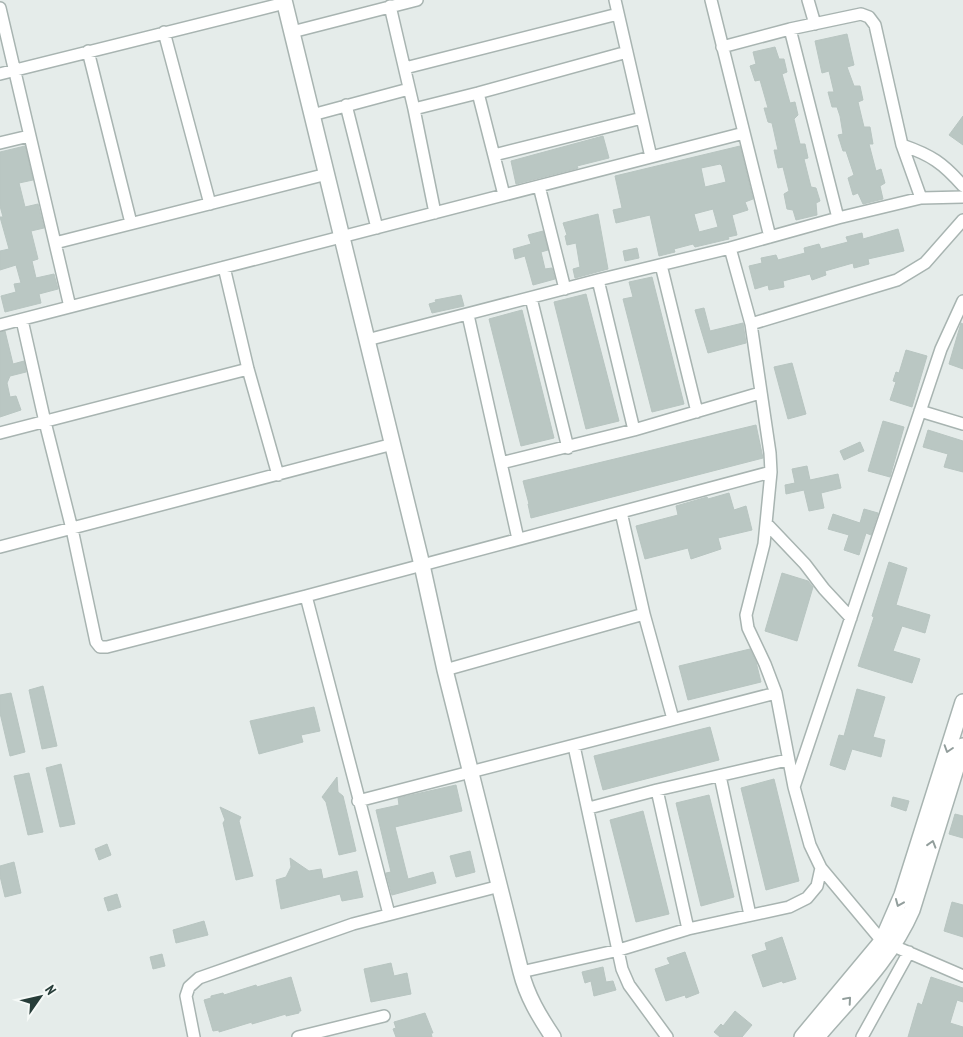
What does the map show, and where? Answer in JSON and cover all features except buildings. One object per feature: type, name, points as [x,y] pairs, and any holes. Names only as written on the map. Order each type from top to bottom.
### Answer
[{"type":"street","points":[[292,32],[417,0]]},
{"type":"street","points":[[711,0],[770,237]]},
{"type":"street","points":[[808,0],[814,24]]},
{"type":"street","points":[[0,74],[285,1],[422,565],[445,670],[525,988],[553,1037]]},
{"type":"street","points":[[404,68],[618,4],[651,157]]},
{"type":"street","points":[[390,6],[414,109],[435,213]]},
{"type":"street","points":[[0,8],[70,307]]},
{"type":"street","points":[[722,47],[790,29],[861,14],[865,14],[873,20],[902,145],[921,198]]},
{"type":"street","points":[[790,29],[838,218]]},
{"type":"street","points":[[164,32],[210,204]]},
{"type":"street","points":[[88,51],[131,223]]},
{"type":"street","points":[[414,109],[627,52]]},
{"type":"street","points":[[312,115],[409,89]]},
{"type":"street","points":[[478,93],[504,195]]},
{"type":"street","points":[[346,105],[377,228]]},
{"type":"street","points":[[494,155],[642,118]]},
{"type":"street","points":[[0,325],[744,133]]},
{"type":"street","points":[[0,143],[29,136]]},
{"type":"street","points":[[902,145],[926,153],[939,162],[963,186]]},
{"type":"street","points":[[56,243],[327,174]]},
{"type":"street","points":[[539,186],[565,289]]},
{"type":"street","points":[[367,340],[921,198],[963,197]]},
{"type":"street","points":[[751,324],[897,280],[925,263],[963,220]]},
{"type":"street","points":[[730,248],[751,324],[770,453],[771,472],[764,544],[746,615],[748,628],[776,693],[787,760],[810,845],[822,868],[888,943],[963,976]]},
{"type":"street","points":[[661,265],[697,412]]},
{"type":"street","points":[[224,267],[248,370],[278,475]]},
{"type":"street","points":[[598,280],[634,430]]},
{"type":"street","points":[[531,298],[568,448]]},
{"type":"street","points":[[794,787],[940,349],[963,301]]},
{"type":"street","points":[[468,315],[518,539]]},
{"type":"street","points":[[22,320],[72,529],[96,642],[100,647],[107,647],[306,596],[771,472]]},
{"type":"street","points":[[0,433],[248,370]]},
{"type":"street","points":[[501,463],[568,448],[760,393]]},
{"type":"street","points":[[920,411],[963,424]]},
{"type":"street","points":[[0,547],[393,444]]},
{"type":"street","points":[[620,512],[644,614],[673,719]]},
{"type":"street","points":[[766,523],[805,564],[850,618]]},
{"type":"street","points":[[306,596],[388,914]]},
{"type":"street","points":[[445,670],[644,614]]},
{"type":"street","points":[[358,801],[776,693]]},
{"type":"street","points":[[942,790],[962,711]]},
{"type":"street","points":[[574,746],[589,808],[622,969],[629,985],[667,1037]]},
{"type":"street","points":[[817,1037],[888,943],[902,895],[942,790],[963,746]]},
{"type":"street","points":[[589,808],[787,760]]},
{"type":"street","points":[[720,776],[750,916]]},
{"type":"street","points":[[657,790],[688,929]]},
{"type":"street","points":[[521,972],[619,950],[688,929],[789,907],[807,898],[817,886],[822,868]]},
{"type":"street","points":[[194,1037],[186,996],[188,987],[199,978],[353,924],[500,886]]},
{"type":"street","points":[[802,1037],[888,943]]},
{"type":"street","points":[[862,1037],[909,952]]},
{"type":"street","points":[[298,1037],[384,1016]]}]
